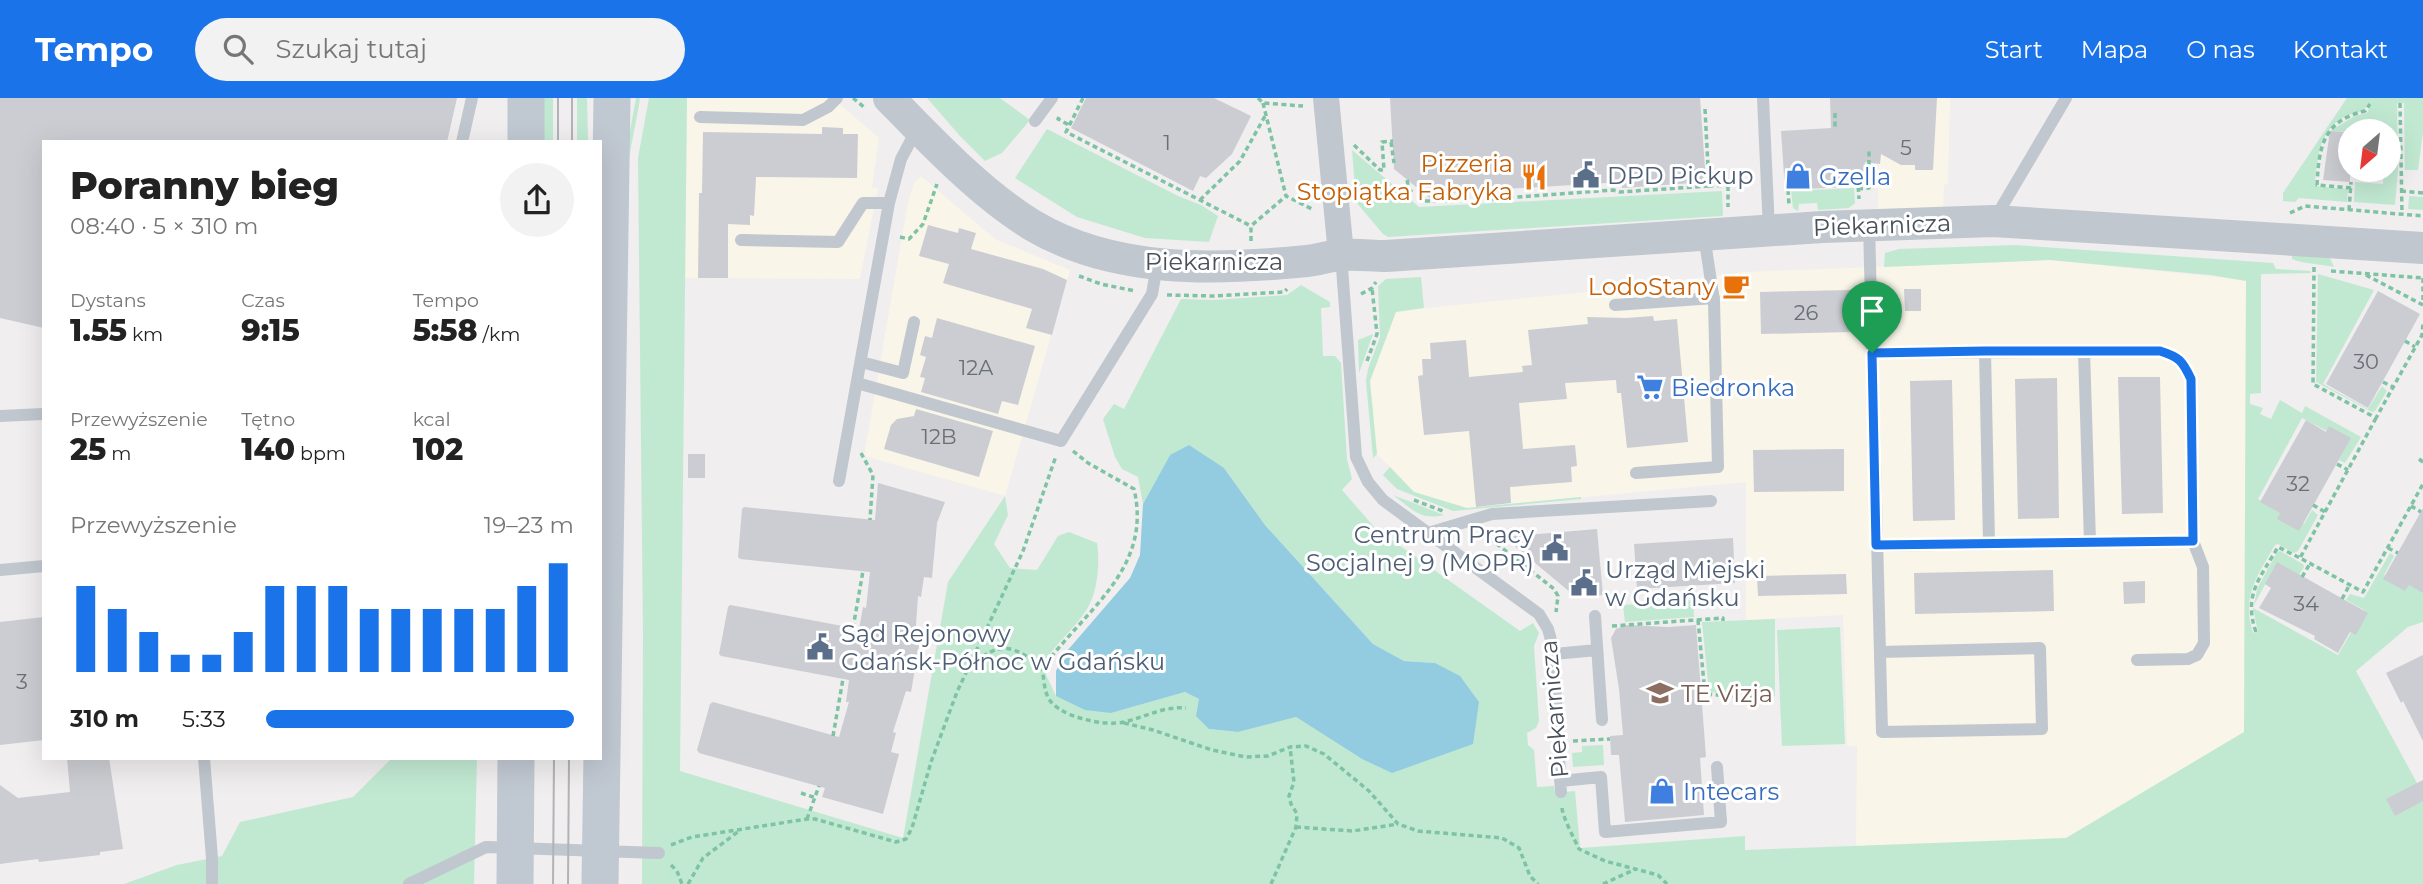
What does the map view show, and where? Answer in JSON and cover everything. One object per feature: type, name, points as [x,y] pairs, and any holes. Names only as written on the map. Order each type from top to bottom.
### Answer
[{"type":"main road","points":[[526,98],[526,140]]},
{"type":"main road","points":[[602,742],[612,98]]},
{"type":"main road","points":[[515,884],[516,760]]},
{"type":"main road","points":[[600,884],[602,760]]},
{"type":"street","name":"Piekarnicza","points":[[889,98],[983,188],[1032,225],[1097,252],[1157,264],[1200,266],[1286,262],[1341,254],[1386,256],[1704,235],[1769,230],[1864,217],[1993,221],[2423,247]]},
{"type":"street","points":[[1318,102],[1341,254]]},
{"type":"lane","points":[[462,140],[472,98]]},
{"type":"lane","points":[[700,117],[803,120],[828,107],[837,98]]},
{"type":"lane","points":[[1035,121],[1052,98]]},
{"type":"lane","points":[[1763,98],[1769,230]]},
{"type":"lane","points":[[1993,221],[2066,98]]},
{"type":"lane","points":[[839,481],[889,203],[901,159],[918,127]]},
{"type":"lane","points":[[741,240],[838,242],[863,203],[889,203]]},
{"type":"lane","points":[[1864,217],[1872,353],[1882,732],[2042,729],[2040,649],[1880,652]]},
{"type":"lane","points":[[1636,473],[1718,467],[1714,298],[1704,235]]},
{"type":"lane","name":"Piekarnicza","points":[[1341,254],[1356,457],[1368,482],[1383,500],[1539,614],[1548,629],[1554,654],[1561,787],[1601,777],[1605,832],[1721,822],[1717,767]]},
{"type":"lane","points":[[857,383],[1061,441],[1152,294],[1157,264]]},
{"type":"lane","points":[[1615,305],[1714,298]]},
{"type":"lane","points":[[861,362],[903,373],[914,322]]},
{"type":"lane","points":[[1985,351],[1989,543]]},
{"type":"lane","points":[[2084,351],[2090,542]]},
{"type":"lane","points":[[1872,353],[2160,351],[2177,356],[2191,379],[2193,541],[2203,567],[2204,643],[2197,655],[2188,659],[2137,660]]},
{"type":"lane","points":[[0,416],[42,414]]},
{"type":"lane","points":[[1428,533],[1492,514],[1712,501]]},
{"type":"lane","points":[[1876,545],[2193,541]]},
{"type":"lane","points":[[0,570],[42,566]]},
{"type":"lane","points":[[1595,616],[1603,726]]},
{"type":"lane","points":[[1554,654],[1597,650]]},
{"type":"lane","points":[[204,760],[212,884]]},
{"type":"lane","points":[[409,884],[486,847],[659,852]]},
{"type":"path","points":[[1083,98],[1066,132],[1251,226]]},
{"type":"path","points":[[1258,98],[1264,103],[1286,196],[1318,213]]},
{"type":"path","points":[[1264,103],[1318,102]]},
{"type":"path","points":[[2400,103],[2402,214]]},
{"type":"path","points":[[2351,188],[2317,185],[2318,160],[2328,132],[2342,120],[2365,111],[2370,104]]},
{"type":"path","points":[[1705,109],[1709,187]]},
{"type":"path","points":[[1062,112],[1058,119],[1069,125]]},
{"type":"path","points":[[1835,113],[1835,128]]},
{"type":"path","points":[[1199,200],[1240,160],[1266,114]]},
{"type":"path","points":[[1356,147],[1380,170],[1384,170],[1382,142],[1392,142],[1394,163]]},
{"type":"path","points":[[1858,189],[1869,188],[1869,150]]},
{"type":"path","points":[[898,237],[909,239],[923,224],[940,175]]},
{"type":"path","points":[[1407,180],[1413,193]]},
{"type":"path","points":[[2349,210],[2351,182]]},
{"type":"path","points":[[1492,199],[1613,190],[1620,192],[1767,184]]},
{"type":"path","points":[[1844,184],[1858,184],[1864,217]]},
{"type":"path","points":[[1728,186],[1728,212]]},
{"type":"path","points":[[2402,191],[2423,193]]},
{"type":"path","points":[[1262,242],[1251,243],[1251,226],[1286,196]]},
{"type":"path","points":[[1424,201],[1454,201]]},
{"type":"path","points":[[2314,267],[2314,384],[2376,418]]},
{"type":"path","points":[[2363,274],[2423,302],[2423,278]]},
{"type":"path","points":[[2300,558],[2422,335],[2423,323]]},
{"type":"path","points":[[2406,341],[2415,347]]},
{"type":"path","points":[[2383,382],[2393,387]]},
{"type":"path","points":[[682,884],[677,871],[659,852],[692,837],[815,820],[896,842],[906,839],[957,692],[1023,551],[1055,460]]},
{"type":"path","points":[[1088,463],[1135,489],[1138,503],[1132,554],[1110,589],[1043,668],[1047,696],[1057,709],[1081,718],[1153,730],[1212,750],[1246,757],[1268,756],[1290,747],[1306,746],[1324,754],[1370,791],[1398,824]]},
{"type":"path","points":[[2337,464],[2348,470]]},
{"type":"path","points":[[870,520],[871,470]]},
{"type":"path","points":[[2256,632],[2251,616],[2255,586],[2278,547],[2311,562],[2363,592],[2423,484]]},
{"type":"path","points":[[2313,505],[2325,512]]},
{"type":"path","points":[[2411,506],[2421,512]]},
{"type":"path","points":[[2388,548],[2398,553]]},
{"type":"path","points":[[2302,577],[2311,562]]},
{"type":"path","points":[[853,628],[863,571]]},
{"type":"path","points":[[2342,598],[2350,584]]},
{"type":"path","points":[[1608,626],[1723,618],[1723,621]]},
{"type":"path","points":[[1698,620],[1705,694],[1773,699]]},
{"type":"path","points":[[968,671],[988,652],[1006,648],[1027,656],[1043,668]]},
{"type":"path","points":[[833,736],[843,679]]},
{"type":"path","points":[[1122,723],[1166,708],[1186,708]]},
{"type":"path","points":[[1571,741],[1608,739],[1603,726]]},
{"type":"path","points":[[1271,884],[1296,827],[1297,814],[1289,796],[1294,782],[1290,747]]},
{"type":"path","points":[[807,820],[819,786]]},
{"type":"path","points":[[801,793],[816,798]]},
{"type":"path","points":[[1296,827],[1353,831],[1398,824],[1418,831],[1502,838],[1519,848],[1530,876],[1538,884]]},
{"type":"path","points":[[688,884],[703,858],[741,830]]},
{"type":"path","points":[[1604,884],[1636,869]]},
{"type":"shaded area","points":[[687,98],[833,98],[879,138],[872,188],[878,188],[860,279],[685,278]]},
{"type":"shaded area","points":[[1879,98],[1950,98],[1948,184],[1944,185],[1943,210],[1878,213]]},
{"type":"shaded area","points":[[921,176],[995,239],[1070,270],[1005,496],[864,456],[908,202],[914,183]]},
{"type":"shaded area","points":[[2050,260],[2246,280],[2244,732],[2066,838],[1856,847],[1857,746],[1847,746],[1843,615],[1746,620],[1746,482],[1467,508],[1414,492],[1377,454],[1370,381],[1396,311],[1597,291],[1744,272]]},
{"type":"green space","points":[[541,98],[553,98],[553,140],[541,140]]},
{"type":"green space","points":[[577,98],[587,98],[588,140],[577,140]]},
{"type":"green space","points":[[636,98],[640,98],[627,168],[626,153]]},
{"type":"green space","points":[[649,98],[687,98],[680,771],[903,838],[948,582],[1005,496],[1008,515],[994,544],[1010,568],[1037,570],[1058,536],[1069,532],[1097,543],[1097,576],[1091,602],[1042,666],[1056,696],[1111,713],[1185,692],[1199,699],[1209,729],[1237,732],[1296,717],[1362,759],[1435,663],[1404,661],[1373,644],[1265,525],[1224,468],[1170,455],[1143,504],[1138,477],[1122,469],[1115,457],[1103,419],[1114,404],[1124,409],[1181,299],[1214,300],[1287,295],[1301,285],[1330,302],[1330,307],[1321,308],[1323,356],[1335,356],[1341,363],[1347,459],[1352,479],[1342,490],[1375,528],[1520,631],[1533,623],[1539,633],[1534,646],[1539,721],[1536,728],[1527,733],[1528,745],[1534,750],[1537,787],[1554,786],[1555,793],[1575,791],[1580,848],[1745,836],[1745,850],[2066,838],[2244,732],[2246,281],[2210,275],[2050,260],[1884,267],[1885,253],[1899,249],[2015,245],[2273,263],[2276,269],[2310,271],[2311,273],[2261,274],[2261,393],[2250,394],[2250,404],[2263,408],[2260,414],[2271,419],[2280,400],[2302,413],[2305,406],[2361,437],[2345,463],[2339,460],[2348,442],[2302,418],[2258,499],[2304,524],[2312,510],[2318,515],[2298,551],[2294,553],[2275,545],[2253,586],[2250,620],[2253,633],[2258,632],[2253,608],[2338,655],[2364,610],[2346,600],[2350,594],[2364,598],[2390,553],[2394,556],[2384,575],[2406,588],[2409,584],[2423,592],[2423,622],[2408,627],[2356,671],[2423,794],[2423,884],[642,884],[643,637],[638,158]]},
{"type":"green space","points":[[927,98],[1000,98],[1030,120],[1002,153],[985,161]]},
{"type":"green space","points":[[2347,98],[2423,98],[2423,132],[2418,170],[2405,170],[2404,103],[2397,103],[2397,119],[2350,119],[2367,113],[2371,105],[2368,103],[2364,111],[2338,119],[2320,148],[2315,186],[2348,189],[2347,202],[2299,198],[2295,202],[2283,201],[2283,193]]},
{"type":"green space","points":[[1047,129],[1218,216],[1209,242],[1145,238],[1077,217],[1015,178]]},
{"type":"green space","points":[[1352,150],[1419,207],[1722,191],[1723,214],[1388,237],[1356,202]]},
{"type":"green space","points":[[2355,182],[2397,182],[2395,205],[2354,202]]},
{"type":"green space","points":[[1854,188],[1855,203],[1849,208],[1818,210],[1817,203],[1799,204],[1798,211],[1793,208],[1791,191]]},
{"type":"green space","points":[[2409,196],[2423,197],[2423,210],[2408,209]]},
{"type":"green space","points":[[2292,250],[2327,252],[2334,267],[2292,259]]},
{"type":"green space","points":[[2318,274],[2374,290],[2323,384],[2368,409],[2382,386],[2387,391],[2375,411],[2372,412],[2316,382]]},
{"type":"green space","points":[[1421,277],[1424,308],[1396,312],[1370,381],[1377,454],[1373,458],[1366,381],[1380,337],[1378,286],[1386,279]]},
{"type":"green space","points":[[1373,334],[1359,373],[1358,340]]},
{"type":"green space","points":[[1390,467],[1414,492],[1467,508],[1581,499],[1453,511],[1397,489],[1383,475]]},
{"type":"green space","points":[[1393,495],[1444,515],[1422,515]]},
{"type":"green space","points":[[2280,551],[2304,567],[2299,575],[2277,563],[2254,605],[2257,589]]},
{"type":"green space","points":[[1693,600],[1694,617],[1625,622],[1623,605]]},
{"type":"green space","points":[[1775,619],[1775,696],[1709,692],[1702,622]]},
{"type":"green space","points":[[1840,627],[1845,744],[1782,746],[1777,630]]},
{"type":"green space","points":[[1603,745],[1604,765],[1573,767],[1572,753],[1582,752],[1582,746]]},
{"type":"green space","points":[[390,760],[477,760],[474,884],[124,884],[177,865],[222,856],[240,822],[353,797]]},
{"type":"water","points":[[1189,445],[1224,468],[1265,525],[1373,644],[1404,661],[1435,663],[1460,676],[1479,702],[1473,744],[1392,773],[1362,759],[1296,717],[1238,732],[1209,729],[1196,716],[1199,699],[1185,692],[1111,713],[1085,710],[1056,696],[1056,671],[1067,651],[1130,578],[1140,555],[1143,504],[1170,455]]},
{"type":"building","points":[[0,98],[457,98],[447,140],[42,140],[42,328],[0,318]]},
{"type":"building","points":[[1086,98],[1214,98],[1251,116],[1232,154],[1206,178],[1200,176],[1193,191],[1071,128]]},
{"type":"building","points":[[1390,98],[1700,98],[1706,182],[1622,188],[1622,182],[1491,190],[1447,193],[1447,199],[1431,199],[1394,169]]},
{"type":"building","points":[[1830,98],[1937,98],[1933,170],[1915,170],[1915,165],[1901,165],[1881,154],[1880,164],[1865,162],[1865,186],[1785,190],[1781,131],[1831,128]]},
{"type":"building","points":[[822,127],[843,128],[843,134],[858,134],[857,178],[756,177],[754,216],[750,215],[750,225],[728,224],[728,278],[698,278],[703,132],[822,134]]},
{"type":"building","points":[[2330,131],[2338,131],[2338,181],[2323,180]]},
{"type":"building","points":[[928,225],[958,233],[959,228],[976,233],[971,249],[1043,269],[1067,280],[1052,335],[1026,328],[1032,309],[943,283],[949,264],[919,256]]},
{"type":"building","points":[[1904,289],[1921,289],[1921,311],[1905,311]]},
{"type":"building","points":[[1851,290],[1852,332],[1761,334],[1760,292]]},
{"type":"building","points":[[2378,291],[2420,314],[2368,408],[2326,384]]},
{"type":"building","points":[[1653,316],[1654,321],[1677,319],[1688,442],[1627,448],[1621,393],[1617,393],[1616,380],[1565,383],[1567,399],[1519,403],[1523,449],[1575,445],[1577,466],[1571,467],[1572,482],[1510,487],[1511,503],[1476,507],[1469,431],[1424,435],[1418,376],[1423,375],[1422,359],[1431,359],[1430,343],[1466,340],[1469,377],[1523,372],[1522,366],[1532,365],[1528,330],[1588,324],[1587,317]]},
{"type":"building","points":[[937,318],[1035,346],[1018,405],[1002,401],[998,414],[921,392],[925,378],[920,377],[926,357],[920,355],[925,336],[932,338]]},
{"type":"building","points":[[2118,377],[2160,377],[2163,513],[2122,514]]},
{"type":"building","points":[[2057,378],[2059,518],[2018,519],[2015,379]]},
{"type":"building","points":[[1952,380],[1955,520],[1913,521],[1910,381]]},
{"type":"building","points":[[916,409],[993,431],[979,477],[884,449],[891,425],[897,419],[914,416]]},
{"type":"building","points":[[2306,420],[2326,432],[2329,426],[2351,438],[2299,531],[2277,519],[2280,513],[2260,502]]},
{"type":"building","points":[[1844,449],[1844,491],[1754,492],[1753,450]]},
{"type":"building","points":[[688,454],[705,454],[705,478],[688,478]]},
{"type":"building","name":"Sąd Rejonowy Gdańsk-Północ w Gdańsku","points":[[878,483],[945,502],[937,523],[932,578],[924,577],[921,597],[918,596],[915,639],[920,640],[911,692],[906,691],[893,732],[896,733],[891,752],[899,754],[883,814],[822,797],[825,788],[699,753],[697,750],[710,704],[713,702],[839,737],[849,702],[846,702],[849,680],[719,654],[730,605],[859,629],[863,607],[866,608],[870,572],[740,559],[742,509],[744,507],[875,520]]},
{"type":"building","points":[[2423,508],[2423,593],[2409,585],[2405,591],[2383,579]]},
{"type":"building","points":[[1597,529],[1603,595],[1571,598],[1571,593],[1504,537]]},
{"type":"building","points":[[1733,538],[1735,583],[1637,589],[1634,544]]},
{"type":"building","points":[[2277,562],[2368,613],[2356,635],[2350,632],[2338,653],[2314,639],[2315,636],[2259,608],[2271,588],[2265,584]]},
{"type":"building","points":[[2053,570],[2054,611],[1915,614],[1914,573]]},
{"type":"building","points":[[1846,574],[1847,594],[1758,596],[1757,576]]},
{"type":"building","points":[[2145,581],[2145,603],[2124,604],[2123,582]]},
{"type":"building","points":[[42,617],[42,740],[0,745],[0,622]]},
{"type":"building","name":"TE Vizja","points":[[1627,625],[1696,625],[1706,757],[1700,758],[1704,815],[1625,822],[1619,755],[1611,755],[1610,736],[1623,735],[1611,638],[1616,629]]},
{"type":"building","points":[[2423,655],[2423,741],[2386,673]]},
{"type":"building","points":[[67,760],[109,760],[123,849],[100,852],[100,855],[0,864],[0,785],[18,798],[70,792]]},
{"type":"building","points":[[2423,780],[2423,801],[2395,816],[2386,799]]},
{"type":"tram line","points":[[558,98],[558,140]]},
{"type":"tram line","points":[[572,98],[572,140]]},
{"type":"tram line","points":[[553,884],[554,760]]},
{"type":"tram line","points":[[568,884],[569,760]]},
{"type":"place","name":"DPD Pickup","points":[[1586,175]]},
{"type":"place","name":"Gzella","points":[[1798,176]]},
{"type":"place","name":"Pizzeria Stopiątka Fabryka","points":[[1534,177]]},
{"type":"place","name":"LodoStany","points":[[1736,286]]},
{"type":"place","name":"Biedronka","points":[[1650,387]]},
{"type":"place","name":"Centrum Pracy Socjalnej 9 (MOPR)","points":[[1555,548]]},
{"type":"place","name":"Urząd Miejski w Gdańsku","points":[[1584,583]]},
{"type":"place","name":"Sąd Rejonowy Gdańsk-Północ w Gdańsku","points":[[820,647]]},
{"type":"place","name":"TE Vizja","points":[[1660,693]]},
{"type":"place","name":"Intecars","points":[[1662,791]]},
{"type":"route","points":[[2160,351],[2177,356],[2191,379],[2193,541],[1876,545],[1872,353],[2160,351]]}]
